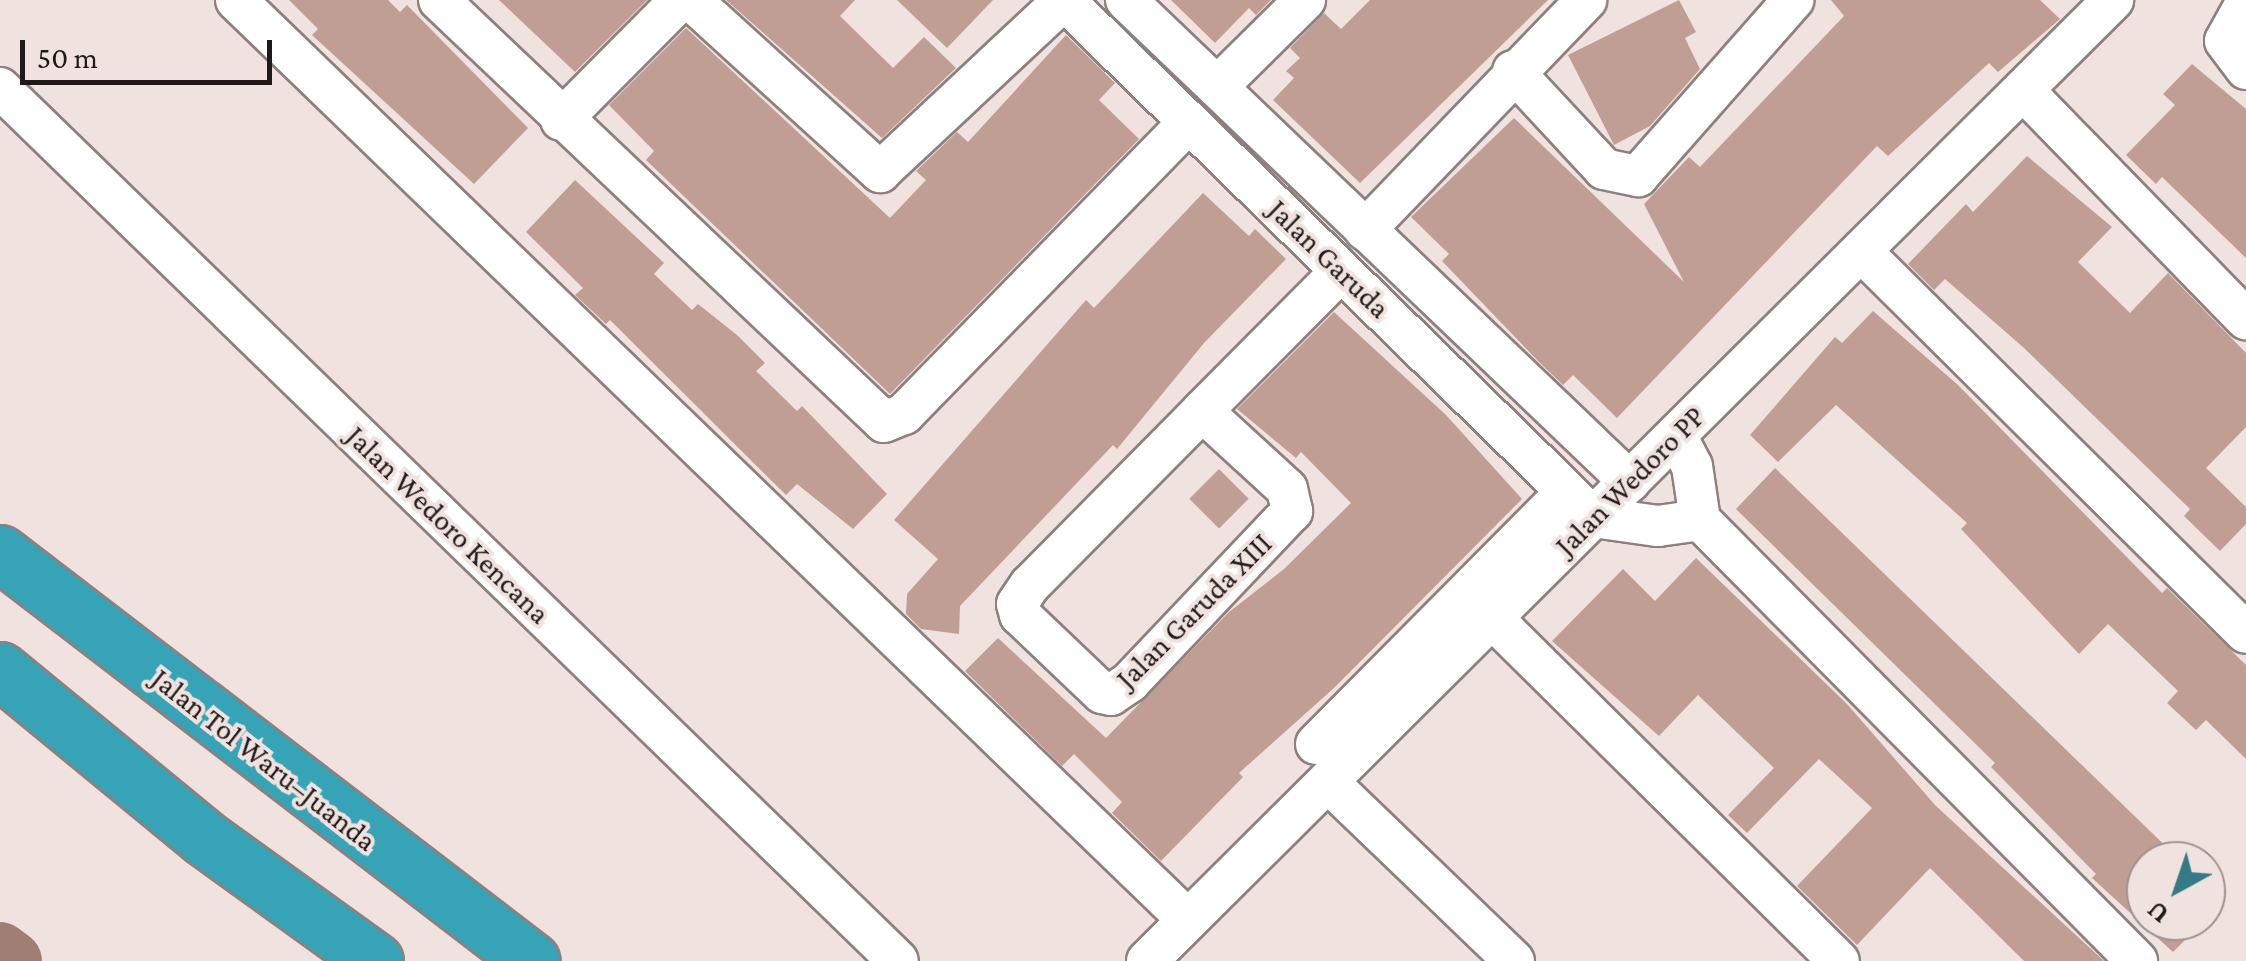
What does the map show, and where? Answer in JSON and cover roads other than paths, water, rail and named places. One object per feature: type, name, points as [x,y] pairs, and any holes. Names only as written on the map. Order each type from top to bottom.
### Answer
[{"type":"highway","name":"Jalan Tol Waru–Juanda","points":[[0,553],[532,961]]},
{"type":"highway","points":[[0,670],[203,837],[374,961]]},
{"type":"street","points":[[236,0],[1168,947]]},
{"type":"street","points":[[439,0],[870,412],[890,422],[1189,122]]},
{"type":"street","points":[[561,120],[680,0]]},
{"type":"street","points":[[691,0],[880,172],[1064,0]]},
{"type":"street","name":"Jalan Garuda","points":[[1064,0],[1579,505]]},
{"type":"street","points":[[1217,88],[1305,0]]},
{"type":"street","points":[[1365,230],[1513,71],[1586,0]]},
{"type":"street","points":[[1513,71],[1604,169],[1638,176],[1794,0]]},
{"type":"street","points":[[2246,2],[2225,41],[2246,69]]},
{"type":"street","name":"Jalan Wedoro PP","points":[[1168,947],[1322,763],[1492,618],[1579,505],[1630,482],[2023,90],[2101,4]]},
{"type":"street","points":[[1124,59],[1140,14]]},
{"type":"street","name":"Jalan Garuda","points":[[1140,14],[1630,482]]},
{"type":"street","name":"Jalan Wedoro Kencana","points":[[0,88],[898,961]]},
{"type":"street","points":[[2023,90],[2246,318]]},
{"type":"street","points":[[1281,212],[1315,182]]},
{"type":"street","points":[[1861,251],[2246,633]]},
{"type":"street","name":"Jalan Garuda XIII","points":[[1202,411],[1287,489],[1292,511],[1130,682],[1111,695],[1102,693],[1020,615],[1017,604],[1202,411],[1341,271]]},
{"type":"street","points":[[1513,439],[1548,404]]},
{"type":"street","points":[[1676,436],[1692,466],[1700,520],[2136,961]]},
{"type":"street","points":[[1514,961],[1322,763],[1579,505],[1658,526],[1700,520]]},
{"type":"street","points":[[1492,618],[1839,961]]},
{"type":"waterway","points":[[0,952],[12,961]]}]
